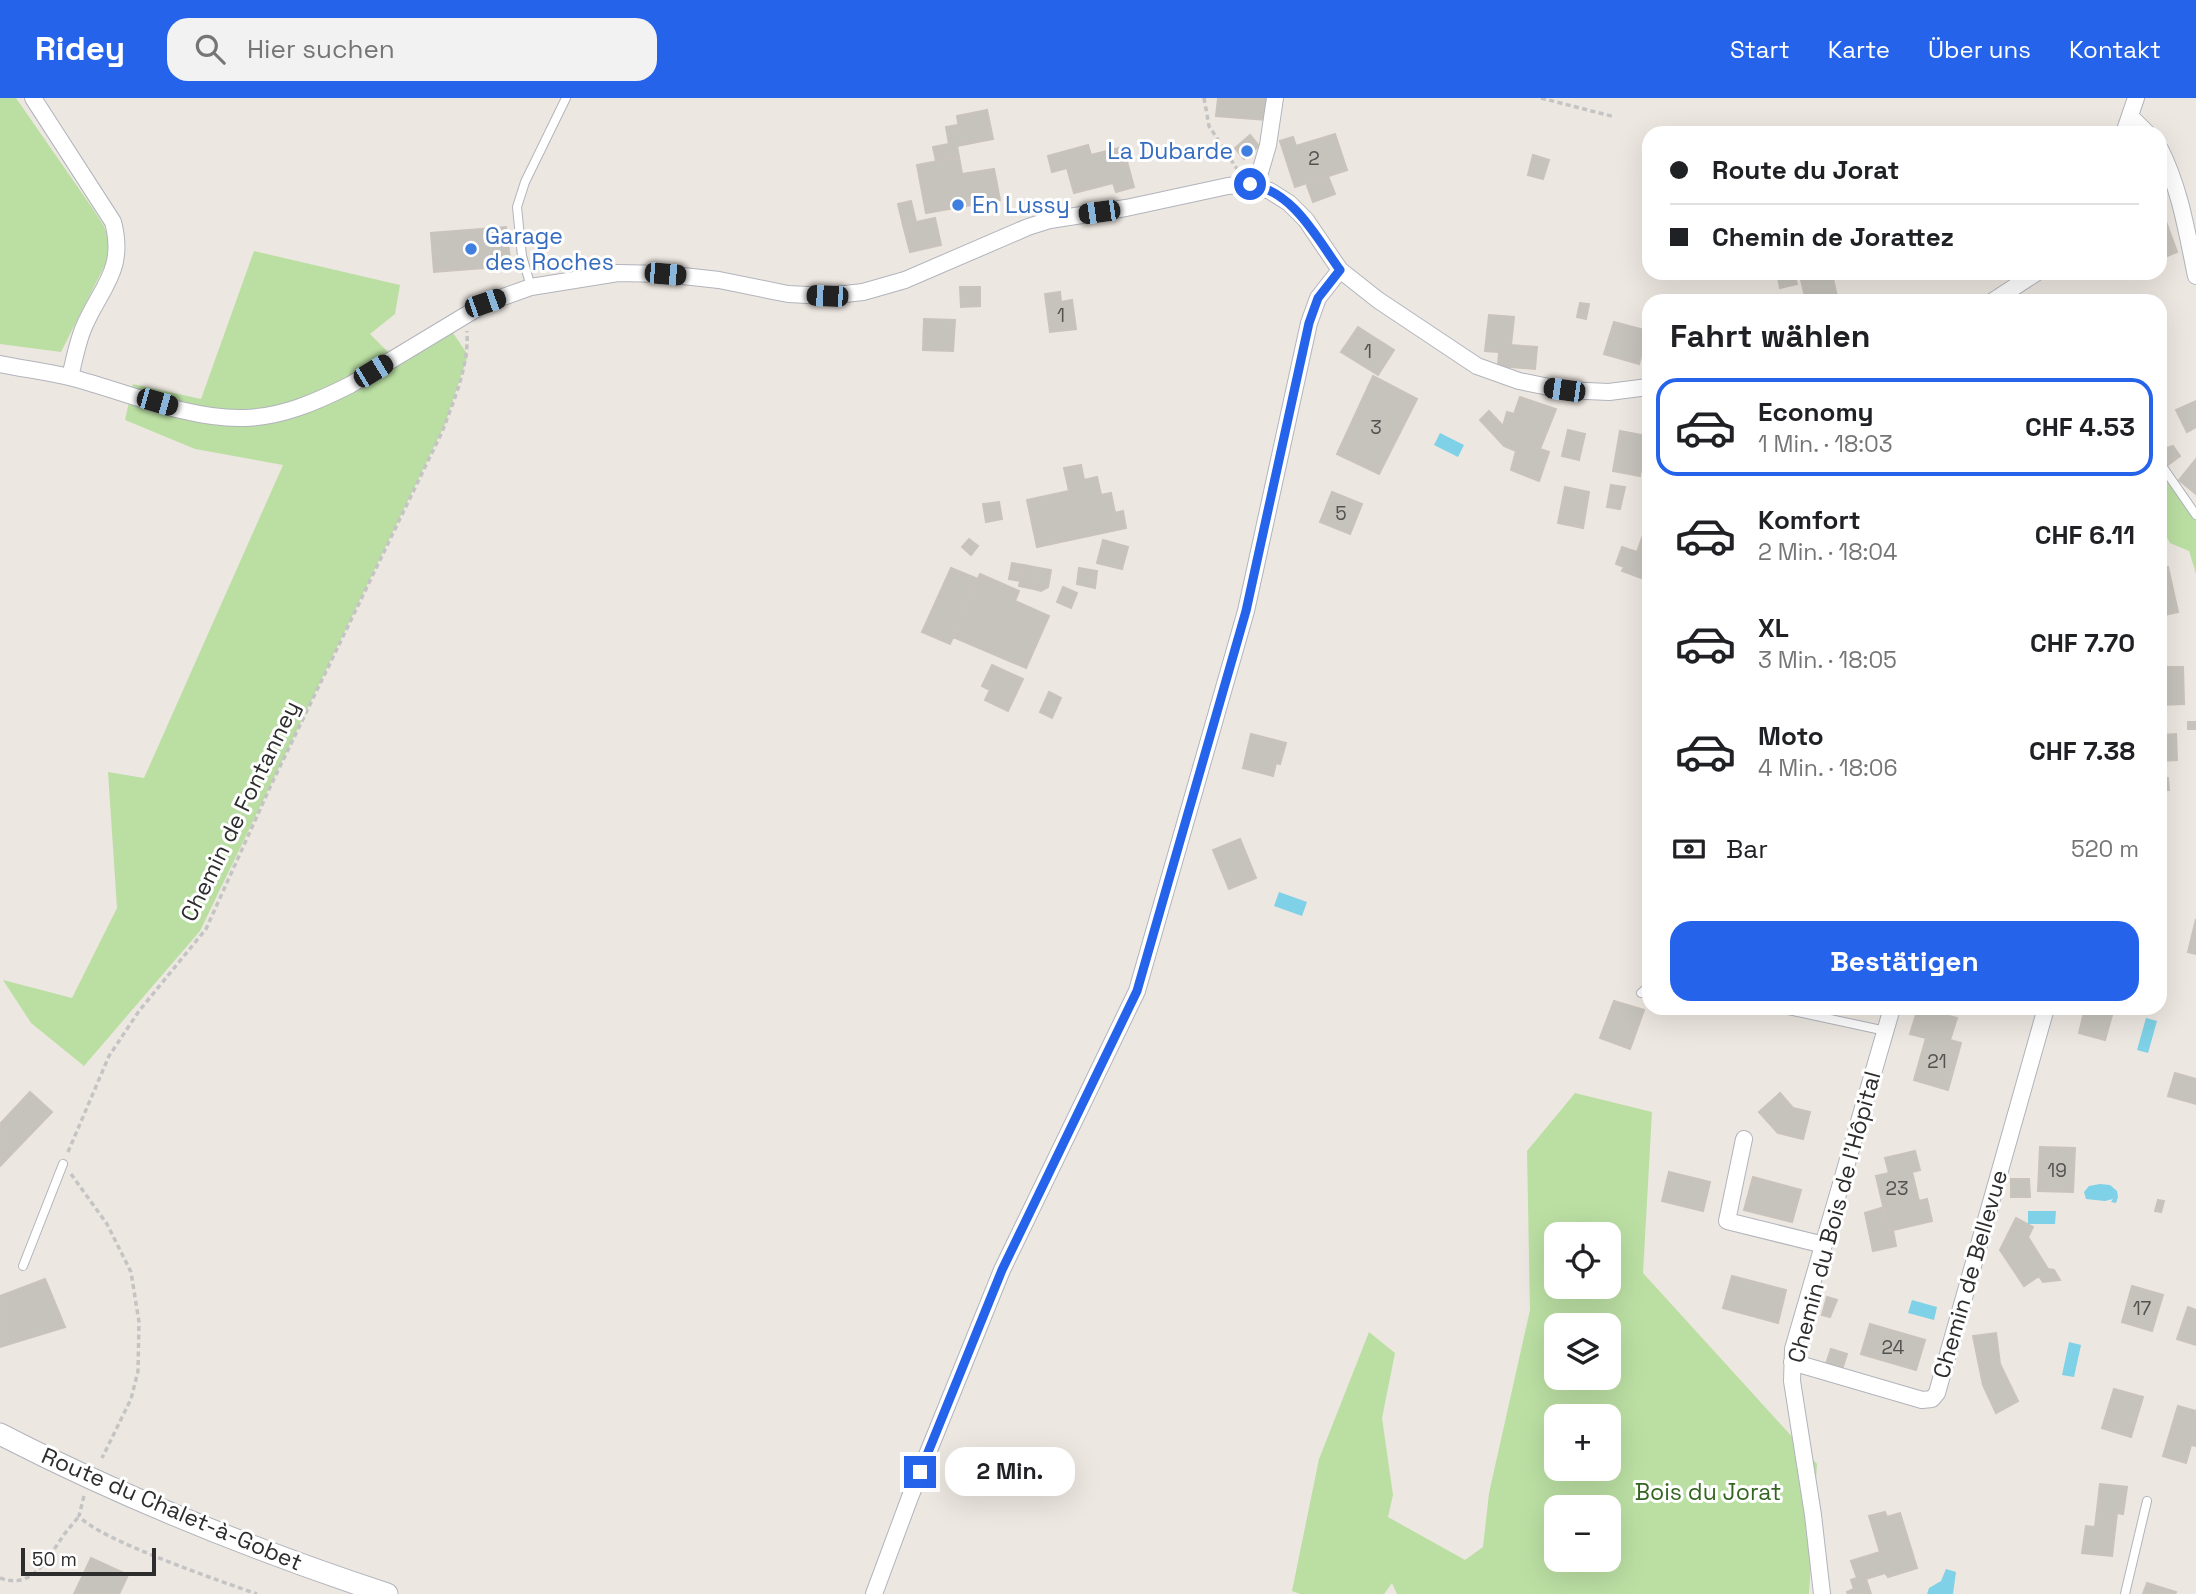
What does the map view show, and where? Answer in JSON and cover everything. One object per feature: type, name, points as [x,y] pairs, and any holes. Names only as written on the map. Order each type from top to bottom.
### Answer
[{"type":"main road","name":"Route du Chalet-à-Gobet","points":[[0,1434],[99,1482],[185,1519],[264,1551],[387,1594]]},
{"type":"street","points":[[33,98],[95,191],[113,222],[118,240],[116,260],[83,329],[70,377]]},
{"type":"street","points":[[1249,185],[1268,145],[1275,98]]},
{"type":"street","points":[[2126,126],[2136,98]]},
{"type":"street","points":[[2130,116],[2140,126]]},
{"type":"street","points":[[2167,164],[2175,186],[2196,276]]},
{"type":"street","points":[[0,364],[70,377],[203,415],[242,418],[277,414],[303,406],[350,385],[485,303],[531,287],[618,273],[665,274],[719,280],[788,294],[846,295],[905,280],[1050,220],[1126,208],[1228,186],[1249,185],[1280,197],[1297,211],[1340,270],[1378,300],[1477,366],[1544,387],[1564,390],[1609,392],[1642,388]]},
{"type":"street","points":[[874,1594],[909,1497],[1002,1270],[1137,991],[1246,611],[1309,323],[1318,298],[1340,270]]},
{"type":"street","points":[[2004,294],[2025,280]]},
{"type":"street","name":"Chemin du Bois de l'Hôpital","points":[[1822,1594],[1813,1515],[1792,1381],[1793,1349],[1890,1015]]},
{"type":"street","name":"Chemin de Bellevue","points":[[1792,1362],[1922,1400],[1932,1399],[1937,1393],[2044,1015]]},
{"type":"street","points":[[1744,1139],[1727,1221],[1824,1245]]},
{"type":"lane","points":[[531,287],[522,256],[517,207],[525,181],[566,98]]},
{"type":"lane","points":[[2167,473],[2196,514]]},
{"type":"lane","points":[[1812,1015],[1886,1031]]},
{"type":"lane","points":[[23,1266],[63,1164]]},
{"type":"lane","points":[[2124,1594],[2147,1501]]},
{"type":"path","points":[[1204,98],[1209,126],[1249,185]]},
{"type":"path","points":[[1541,98],[1615,117]]},
{"type":"path","name":"Chemin de Fontanney","points":[[63,1164],[109,1056],[139,1011],[206,929],[272,783],[442,432],[457,394],[466,357],[466,314]]},
{"type":"path","points":[[63,1164],[107,1224],[131,1272],[139,1322],[138,1371],[131,1399],[102,1458]]},
{"type":"path","points":[[0,1578],[19,1581],[34,1574],[46,1563],[62,1536],[79,1516],[84,1496]]},
{"type":"path","points":[[79,1516],[90,1526],[121,1541],[257,1594]]},
{"type":"green space","points":[[0,98],[16,98],[93,209],[104,226],[109,241],[108,259],[61,352],[0,344]]},
{"type":"green space","points":[[254,251],[400,285],[395,314],[370,334],[396,360],[453,333],[468,355],[445,424],[200,931],[84,1066],[31,1023],[3,980],[72,998],[117,908],[108,772],[144,778],[283,465],[195,449],[125,420],[133,384],[201,399]]},
{"type":"green space","points":[[2167,480],[2196,519],[2196,574],[2189,551],[2170,543],[2167,538]]},
{"type":"green space","name":"Bois du Jorat","points":[[1575,1093],[1652,1112],[1643,1273],[1817,1464],[1809,1594],[1397,1594],[1392,1583],[1384,1594],[1300,1594],[1292,1591],[1319,1459],[1369,1332],[1395,1353],[1382,1418],[1393,1495],[1388,1517],[1465,1560],[1483,1547],[1489,1493],[1530,1310],[1527,1151]]},
{"type":"water","points":[[1440,433],[1464,445],[1458,457],[1434,445]]},
{"type":"water","points":[[1279,892],[1307,902],[1302,916],[1274,906]]},
{"type":"water","points":[[2146,1018],[2157,1021],[2148,1053],[2137,1050]]},
{"type":"water","points":[[2110,1185],[2117,1191],[2116,1203],[2111,1202],[2113,1199],[2086,1199],[2084,1192],[2089,1186]]},
{"type":"water","points":[[2028,1211],[2056,1211],[2055,1224],[2028,1224]]},
{"type":"water","points":[[1912,1300],[1937,1307],[1934,1320],[1908,1313]]},
{"type":"water","points":[[2069,1342],[2081,1345],[2074,1377],[2062,1375]]},
{"type":"water","points":[[1946,1569],[1956,1572],[1953,1594],[1927,1594],[1929,1588],[1941,1581]]},
{"type":"building","points":[[1218,98],[1268,98],[1266,120],[1216,116]]},
{"type":"building","points":[[987,110],[993,139],[962,145],[957,116]]},
{"type":"building","points":[[958,125],[962,145],[957,146],[959,157],[936,161],[933,147],[949,144],[946,127]]},
{"type":"building","points":[[1335,134],[1347,170],[1295,187],[1280,141],[1293,137],[1296,146]]},
{"type":"building","points":[[1250,135],[1259,146],[1244,159],[1235,148]]},
{"type":"building","points":[[1088,145],[1091,155],[1123,147],[1134,187],[1116,192],[1113,183],[1074,193],[1067,168],[1052,172],[1048,156]]},
{"type":"building","points":[[1533,155],[1549,160],[1543,179],[1528,175]]},
{"type":"building","points":[[959,157],[962,174],[994,169],[1000,200],[926,213],[917,165]]},
{"type":"building","points":[[1328,176],[1335,194],[1313,202],[1306,183]]},
{"type":"building","points":[[911,201],[916,222],[903,225],[898,204]]},
{"type":"building","points":[[935,218],[941,245],[910,252],[903,225]]},
{"type":"building","points":[[2167,224],[2177,252],[2167,256]]},
{"type":"building","name":"Garage des Roches","points":[[506,227],[511,266],[434,272],[431,233]]},
{"type":"building","points":[[1778,280],[1796,280],[1797,284],[1780,288]]},
{"type":"building","points":[[1801,280],[1833,280],[1836,294],[1804,294]]},
{"type":"building","points":[[960,287],[980,287],[980,306],[961,307]]},
{"type":"building","points":[[1060,292],[1061,302],[1072,300],[1076,329],[1050,332],[1045,294]]},
{"type":"building","points":[[1580,303],[1589,304],[1586,319],[1577,317]]},
{"type":"building","points":[[1489,315],[1514,317],[1511,345],[1537,347],[1535,369],[1498,366],[1499,352],[1485,351]]},
{"type":"building","points":[[924,319],[955,320],[953,351],[923,350]]},
{"type":"building","points":[[1614,322],[1642,329],[1639,364],[1604,354]]},
{"type":"building","points":[[1358,327],[1394,350],[1378,375],[1341,352]]},
{"type":"building","points":[[1373,376],[1417,399],[1379,474],[1337,454]]},
{"type":"building","points":[[1520,397],[1556,409],[1540,449],[1549,452],[1539,481],[1511,470],[1516,451],[1504,446],[1480,420],[1489,411],[1503,426],[1507,412],[1514,414]]},
{"type":"building","points":[[2196,401],[2196,427],[2187,432],[2176,410]]},
{"type":"building","points":[[1568,430],[1585,434],[1579,460],[1562,456]]},
{"type":"building","points":[[1620,431],[1642,435],[1640,476],[1613,471]]},
{"type":"building","points":[[2173,446],[2180,456],[2168,465],[2167,463],[2167,448]]},
{"type":"building","points":[[2196,459],[2196,494],[2179,480]]},
{"type":"building","points":[[1081,465],[1084,480],[1097,477],[1101,495],[1111,493],[1115,513],[1123,511],[1126,528],[1037,547],[1027,500],[1069,491],[1064,468]]},
{"type":"building","points":[[1611,485],[1625,487],[1620,509],[1607,507]]},
{"type":"building","points":[[1565,487],[1589,492],[1583,528],[1558,523]]},
{"type":"building","points":[[1332,492],[1362,504],[1350,534],[1320,522]]},
{"type":"building","points":[[999,502],[1002,519],[986,522],[983,504]]},
{"type":"building","points":[[1642,538],[1642,578],[1622,571],[1624,567],[1616,564],[1622,547],[1637,552]]},
{"type":"building","points":[[969,539],[978,546],[971,555],[962,547]]},
{"type":"building","points":[[1103,540],[1128,547],[1122,569],[1097,563]]},
{"type":"building","points":[[1012,563],[1024,565],[1020,581],[1009,579]]},
{"type":"building","points":[[1024,565],[1039,568],[1034,589],[1019,586]]},
{"type":"building","points":[[2167,567],[2178,612],[2167,614]]},
{"type":"building","points":[[951,568],[978,579],[950,644],[922,632]]},
{"type":"building","points":[[1039,568],[1051,570],[1048,587],[1041,591],[1034,589]]},
{"type":"building","points":[[1079,568],[1097,571],[1095,588],[1077,584]]},
{"type":"building","points":[[980,574],[1019,591],[1015,601],[1049,616],[1026,668],[953,637]]},
{"type":"building","points":[[1063,587],[1077,593],[1071,608],[1057,602]]},
{"type":"building","points":[[992,665],[1023,679],[1008,711],[985,700],[990,690],[982,686]]},
{"type":"building","points":[[2167,667],[2183,667],[2184,704],[2167,705]]},
{"type":"building","points":[[1049,692],[1061,698],[1052,718],[1040,712]]},
{"type":"building","points":[[2188,722],[2196,722],[2196,729],[2188,729]]},
{"type":"building","points":[[1251,734],[1286,743],[1280,764],[1276,763],[1273,776],[1243,768]]},
{"type":"building","points":[[2176,734],[2177,760],[2167,761],[2167,735]]},
{"type":"building","points":[[1240,839],[1256,878],[1229,889],[1213,850]]},
{"type":"building","points":[[2196,919],[2196,954],[2188,952]]},
{"type":"building","points":[[1614,1001],[1642,1009],[1630,1049],[1600,1038]]},
{"type":"building","points":[[1916,1015],[1945,1015],[1957,1018],[1950,1040],[1961,1043],[1948,1090],[1914,1080],[1926,1038],[1910,1034]]},
{"type":"building","points":[[2083,1015],[2112,1015],[2105,1040],[2079,1033]]},
{"type":"building","points":[[2175,1073],[2196,1079],[2196,1104],[2168,1096]]},
{"type":"building","points":[[30,1092],[52,1112],[0,1166],[0,1124]]},
{"type":"building","points":[[1780,1093],[1793,1108],[1810,1112],[1803,1139],[1778,1133],[1759,1112]]},
{"type":"building","points":[[2040,1147],[2075,1148],[2073,1192],[2038,1191]]},
{"type":"building","points":[[1915,1151],[1920,1170],[1912,1172],[1919,1201],[1927,1199],[1932,1221],[1889,1231],[1876,1176],[1889,1173],[1885,1158]]},
{"type":"building","points":[[1669,1172],[1710,1182],[1703,1211],[1662,1201]]},
{"type":"building","points":[[1753,1177],[1801,1190],[1792,1222],[1744,1210]]},
{"type":"building","points":[[2011,1179],[2029,1179],[2030,1197],[2011,1197]]},
{"type":"building","points":[[2158,1200],[2164,1201],[2161,1212],[2155,1211]]},
{"type":"building","points":[[1884,1207],[1889,1231],[1893,1230],[1896,1246],[1873,1251],[1865,1213]]},
{"type":"building","points":[[2016,1218],[2033,1227],[2028,1237],[2048,1269],[2054,1270],[2060,1280],[2043,1282],[2039,1276],[2024,1286],[2000,1250]]},
{"type":"building","points":[[1732,1276],[1786,1290],[1778,1323],[1723,1308]]},
{"type":"building","points":[[45,1279],[65,1327],[0,1347],[0,1296]]},
{"type":"building","points":[[2132,1286],[2163,1295],[2152,1331],[2122,1322]]},
{"type":"building","points":[[1827,1297],[1837,1300],[1830,1317],[1822,1315]]},
{"type":"building","points":[[2188,1307],[2196,1310],[2196,1345],[2177,1339]]},
{"type":"building","points":[[1870,1324],[1925,1340],[1916,1370],[1861,1354]]},
{"type":"building","points":[[1996,1333],[2000,1364],[2018,1401],[1996,1413],[1983,1385],[1973,1336]]},
{"type":"building","points":[[1831,1349],[1847,1354],[1842,1370],[1826,1364]]},
{"type":"building","points":[[2114,1389],[2143,1397],[2131,1437],[2102,1428]]},
{"type":"building","points":[[2178,1406],[2196,1411],[2196,1446],[2191,1445],[2186,1463],[2163,1456]]},
{"type":"building","points":[[2100,1484],[2127,1487],[2123,1514],[2117,1513],[2112,1556],[2082,1553],[2086,1526],[2095,1527]]},
{"type":"building","points":[[1885,1512],[1887,1517],[1900,1513],[1917,1568],[1888,1577],[1885,1573],[1866,1579],[1871,1594],[1848,1594],[1847,1592],[1854,1589],[1851,1580],[1857,1578],[1851,1561],[1880,1552],[1869,1516]]},
{"type":"building","points":[[91,1558],[128,1575],[119,1594],[74,1594]]},
{"type":"building","points":[[2147,1583],[2176,1592],[2143,1594]]},
{"type":"place","name":"La Dubarde","points":[[1247,151]]},
{"type":"place","name":"En Lussy","points":[[958,205]]},
{"type":"place","name":"Garage des Roches","points":[[471,249]]},
{"type":"route","points":[[920,1472],[1002,1270],[1137,991],[1246,611],[1309,323],[1318,298],[1340,270],[1306,220],[1289,203],[1270,191],[1250,184]]}]
